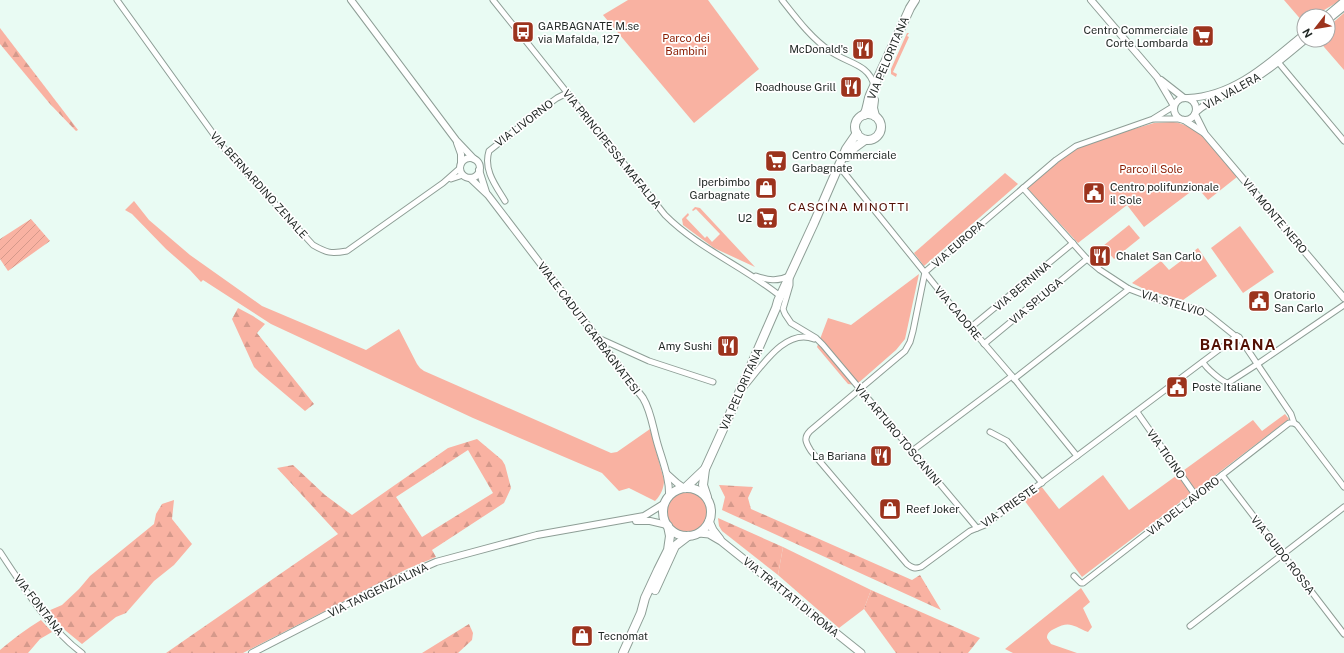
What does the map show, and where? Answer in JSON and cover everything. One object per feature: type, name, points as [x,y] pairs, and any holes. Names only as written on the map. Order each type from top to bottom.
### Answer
[{"type":"main road","name":"VIA PELORITANA","points":[[864,115],[868,109],[870,95],[914,1]]},
{"type":"main road","name":"VIA PELORITANA","points":[[875,116],[873,101],[905,31],[914,9],[914,1]]},
{"type":"main road","points":[[864,115],[875,116],[880,123],[881,131],[876,138],[865,140],[857,133],[856,123],[864,115]]},
{"type":"main road","name":"VIA PELORITANA","points":[[707,498],[703,485],[705,469],[846,149],[857,133]]},
{"type":"main road","name":"VIA PELORITANA","points":[[776,308],[780,296],[852,149],[865,140]]},
{"type":"main road","name":"VIA PELORITANA","points":[[685,488],[705,469]]},
{"type":"main road","points":[[623,653],[673,550],[688,536],[699,533],[704,529],[709,521],[711,511],[707,498],[698,490],[685,488],[674,491],[667,500],[664,510],[664,517],[668,525],[670,536],[668,550],[645,598],[641,614]]},
{"type":"main road","name":"VIA TRATTATI DI ROMA","points":[[709,521],[713,530],[721,541]]},
{"type":"main road","points":[[668,525],[677,533],[688,536]]},
{"type":"main road","name":"VIA TRATTATI DI ROMA","points":[[699,533],[708,534],[721,541],[861,653]]},
{"type":"street","name":"VIA BERNARDINO ZENALE","points":[[117,0],[222,146],[313,245],[325,251],[334,254],[347,251],[443,183],[454,174],[460,166]]},
{"type":"street","points":[[351,0],[456,140],[478,164],[479,170],[476,176],[470,178],[463,176],[460,166],[461,154],[456,140]]},
{"type":"street","name":"VIA PRINCIPESSA MAFALDA","points":[[493,0],[618,158],[669,219],[691,238],[752,274],[780,296]]},
{"type":"street","points":[[782,0],[808,32],[823,46],[842,58],[860,65],[870,75],[874,87]]},
{"type":"street","points":[[1091,0],[1157,77],[1174,106]]},
{"type":"street","points":[[1336,8],[1344,1]]},
{"type":"street","points":[[1336,14],[1344,7]]},
{"type":"street","name":"VIA VALERA","points":[[1186,98],[1202,97],[1219,93],[1239,83],[1260,70],[1296,41]]},
{"type":"street","name":"VIA VALERA","points":[[1196,113],[1206,104],[1244,85],[1278,62],[1296,47]]},
{"type":"street","points":[[1278,62],[1344,141]]},
{"type":"street","points":[[1157,77],[1195,104],[1196,113],[1190,119],[1182,119],[1174,113],[1174,106],[1177,100],[1186,98]]},
{"type":"street","name":"VIA LIVORNO","points":[[505,201],[490,176],[487,160],[489,151],[546,106],[567,93]]},
{"type":"street","name":"VIA EUROPA","points":[[805,439],[810,431],[908,347],[913,332],[925,272],[1056,160],[1076,146],[1153,119],[1174,106]]},
{"type":"street","name":"VIA MONTE NERO","points":[[1196,113],[1205,134]]},
{"type":"street","name":"VIA EUROPA","points":[[1153,119],[1182,119]]},
{"type":"street","name":"VIA MONTE NERO","points":[[1182,119],[1205,134],[1344,298]]},
{"type":"street","points":[[460,166],[465,159],[474,159]]},
{"type":"street","name":"VIALE CADUTI GARBAGNATESI","points":[[479,170],[488,195]]},
{"type":"street","name":"VIA CADORE","points":[[842,170],[1076,456]]},
{"type":"street","name":"VIA BERNARDINO ZENALE","points":[[443,183],[463,176]]},
{"type":"street","name":"VIALE CADUTI GARBAGNATESI","points":[[470,178],[488,195],[644,401],[650,415],[666,473],[669,488],[667,500]]},
{"type":"street","name":"VIA STELVIO","points":[[1023,188],[1087,259],[1100,270],[1129,289],[1164,302],[1202,310],[1237,336],[1291,414],[1294,423],[1298,426],[1344,487]]},
{"type":"street","name":"VIA BERNINA","points":[[970,328],[1073,243]]},
{"type":"street","name":"VIA SPLUGA","points":[[984,344],[1087,259]]},
{"type":"street","name":"VIA PRINCIPESSA MAFALDA","points":[[752,274],[773,280],[790,277]]},
{"type":"street","name":"VIA ARTURO TOSCANINI","points":[[790,277],[790,286],[783,306],[785,314],[791,323],[820,342],[977,528]]},
{"type":"street","points":[[912,451],[1013,378],[1129,289]]},
{"type":"street","points":[[1203,362],[1207,369],[1227,383],[1344,305]]},
{"type":"street","points":[[595,336],[649,361],[712,382]]},
{"type":"street","points":[[739,393],[774,352],[784,343],[800,336],[812,338],[820,342]]},
{"type":"street","name":"VIA TRIESTE","points":[[805,439],[812,451],[907,564],[917,569],[922,567],[964,536],[985,525],[1237,336]]},
{"type":"street","name":"VIA TICINO","points":[[1137,412],[1196,496]]},
{"type":"street","name":"VIA DEL LAVORO","points":[[1074,576],[1081,583],[1083,583],[1289,423],[1294,423]]},
{"type":"street","points":[[990,432],[1007,441],[1042,483]]},
{"type":"street","points":[[666,473],[685,488]]},
{"type":"street","name":"VIA GUIDO ROSSA","points":[[1222,475],[1344,634]]},
{"type":"street","name":"VIA TANGENZIALINA","points":[[252,653],[384,584],[436,562],[537,535],[644,516],[667,500]]},
{"type":"street","points":[[1190,626],[1344,507]]},
{"type":"street","name":"VIA TANGENZIALINA","points":[[605,523],[642,520],[668,525]]},
{"type":"street","name":"VIA FONTANA","points":[[0,552],[56,630],[82,653]]},
{"type":"green space","name":"Parco dei Bambini","points":[[628,0],[708,0],[759,69],[694,123],[603,15]]},
{"type":"green space","points":[[1284,0],[1341,0],[1328,8],[1296,8],[1296,14]]},
{"type":"green space","points":[[1344,13],[1344,70],[1325,48],[1336,48],[1336,20]]},
{"type":"green space","points":[[0,28],[78,130],[76,131],[50,104],[0,44]]},
{"type":"green space","points":[[907,33],[909,33],[907,36],[909,37],[893,72],[897,74],[896,77],[891,74],[891,69]]},
{"type":"green space","name":"Parco il Sole","points":[[1176,122],[1197,132],[1219,153],[1237,177],[1208,200],[1197,187],[1144,227],[1127,205],[1078,243],[1027,188],[1049,166],[1076,146],[1154,123]]},
{"type":"green space","points":[[1005,173],[1018,184],[924,266],[914,253]]},
{"type":"green space","points":[[134,201],[149,220],[190,255],[262,306],[366,350],[399,329],[417,364],[424,371],[611,453],[617,452],[650,429],[664,480],[663,489],[655,501],[629,488],[619,491],[602,473],[473,418],[271,324],[203,280],[201,282],[132,214],[125,210]]},
{"type":"green space","points":[[695,207],[700,208],[755,267],[714,248],[683,225],[682,219],[688,213],[689,215],[686,218],[705,238],[707,236],[712,242],[720,234],[696,209],[693,211],[692,210]]},
{"type":"green space","points":[[31,219],[50,241],[8,271],[0,259],[0,239]]},
{"type":"green space","points":[[1129,225],[1140,238],[1114,259],[1103,246]]},
{"type":"green space","points":[[1240,226],[1274,272],[1243,293],[1211,248]]},
{"type":"green space","points":[[1198,248],[1217,276],[1183,300],[1146,290],[1132,283],[1161,261],[1169,270]]},
{"type":"green space","points":[[919,274],[905,339],[896,350],[856,385],[848,384],[817,347],[828,318],[851,325]]},
{"type":"green space","points":[[238,308],[265,324],[257,333],[314,404],[305,411],[254,367],[232,319]]},
{"type":"green space","points":[[1285,414],[1289,419],[1082,577],[1024,500],[1041,486],[1059,509],[1103,475],[1129,510],[1253,420],[1262,431]]},
{"type":"green space","points":[[477,439],[502,460],[505,465],[511,488],[504,503],[432,550],[436,557],[407,569],[243,653],[166,653],[338,534],[277,468],[293,465],[325,495],[352,515],[448,448]],"holes":[[[468,450],[493,493],[422,537],[396,497]]]},
{"type":"green space","points":[[719,485],[753,487],[748,498],[751,509],[912,580],[920,575],[941,610],[722,510],[725,497]]},
{"type":"green space","points":[[688,489],[700,493],[706,499],[710,511],[706,523],[700,529],[688,533],[676,529],[670,523],[666,511],[670,499],[676,493]]},
{"type":"green space","points":[[174,500],[172,519],[192,544],[174,565],[154,581],[126,613],[116,617],[82,644],[66,631],[48,611],[62,605],[90,576],[154,524],[156,514],[162,504]]},
{"type":"green space","points":[[718,518],[783,547],[778,575],[722,531],[719,526]]},
{"type":"green space","points":[[783,547],[871,590],[864,609],[839,628],[778,575]]},
{"type":"green space","points":[[1081,588],[1090,602],[1083,608],[1092,627],[1088,632],[1068,624],[1059,626],[1050,631],[1047,638],[1051,644],[1077,653],[1013,653],[1005,649]]},
{"type":"green space","points":[[871,590],[980,638],[968,653],[896,653],[864,609]]},
{"type":"green space","points":[[41,620],[52,632],[40,639],[28,653],[0,653],[0,650]]},
{"type":"green space","points":[[469,624],[473,633],[472,640],[458,653],[422,653]]},
{"type":"place","name":"GARBAGNATE M.se via Mafalda, 127","points":[[523,32]]},
{"type":"place","name":"Centro Commerciale Corte Lombarda","points":[[1203,36]]},
{"type":"place","name":"McDonald's","points":[[863,49]]},
{"type":"place","name":"Roadhouse Grill","points":[[851,87]]},
{"type":"place","name":"Centro Commerciale Garbagnate","points":[[776,161]]},
{"type":"place","name":"Iperbimbo Garbagnate","points":[[766,188]]},
{"type":"place","name":"Centro polifunzionale il Sole","points":[[1094,193]]},
{"type":"place","name":"U2","points":[[767,218]]},
{"type":"place","name":"Chalet San Carlo","points":[[1100,256]]},
{"type":"place","name":"Oratorio San Carlo","points":[[1259,301]]},
{"type":"place","name":"Amy Sushi","points":[[728,346]]},
{"type":"place","name":"Poste Italiane","points":[[1177,387]]},
{"type":"place","name":"La Bariana","points":[[881,456]]},
{"type":"place","name":"Reef Joker","points":[[890,509]]},
{"type":"place","name":"Tecnomat","points":[[582,636]]},
{"type":"district","name":"CASCINA MINOTTI","points":[[849,207]]},
{"type":"district","name":"BARIANA","points":[[1238,345]]}]
